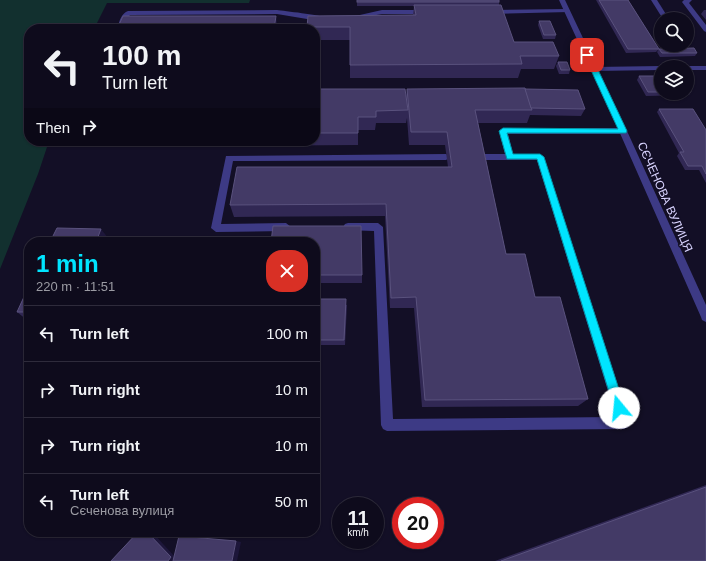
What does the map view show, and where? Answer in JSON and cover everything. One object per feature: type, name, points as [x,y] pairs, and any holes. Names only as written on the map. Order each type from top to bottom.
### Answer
[{"type":"street","name":"СЄЧЕНОВА ВУЛИЦЯ","points":[[562,0],[623,131],[706,318]]},
{"type":"street","points":[[654,0],[662,12]]},
{"type":"street","points":[[690,0],[685,2],[706,30]]},
{"type":"street","points":[[482,12],[567,11]]},
{"type":"street","points":[[121,24],[128,13],[277,12],[307,17],[328,17]]},
{"type":"street","points":[[349,17],[356,18],[382,12],[436,12]]},
{"type":"street","points":[[594,69],[654,68]]},
{"type":"street","points":[[694,68],[706,68]]},
{"type":"street","points":[[510,157],[503,131],[623,131]]},
{"type":"street","points":[[293,227],[216,228],[229,158],[446,157]]},
{"type":"street","points":[[339,227],[378,227],[387,425],[624,423],[540,157],[478,157]]},
{"type":"green space","points":[[0,0],[250,0],[249,3],[107,3],[96,24],[24,24],[24,146],[47,146],[38,174],[0,269]]},
{"type":"building","points":[[357,0],[499,0],[499,2],[357,2]]},
{"type":"building","points":[[599,0],[628,0],[654,41],[654,49],[628,49]]},
{"type":"building","points":[[414,5],[501,5],[514,42],[553,42],[559,56],[520,56],[522,64],[350,65],[350,27],[320,27],[320,24],[307,24],[308,16],[416,15]]},
{"type":"building","points":[[123,16],[276,16],[275,24],[119,24]]},
{"type":"building","points":[[539,21],[550,21],[556,35],[544,35]]},
{"type":"building","points":[[694,48],[697,53],[661,52],[694,52]]},
{"type":"building","points":[[558,62],[567,62],[570,70],[561,70]]},
{"type":"building","points":[[639,76],[654,76],[654,92],[648,92]]},
{"type":"building","points":[[525,88],[532,110],[475,110],[506,254],[525,254],[535,297],[560,297],[588,399],[425,400],[416,297],[391,298],[386,204],[230,205],[237,167],[452,167],[447,132],[411,132],[407,89]]},
{"type":"building","points":[[320,89],[405,89],[408,110],[376,111],[376,117],[358,117],[358,133],[320,133]]},
{"type":"building","points":[[525,89],[578,90],[585,109],[531,108]]},
{"type":"building","points":[[659,109],[693,109],[706,130],[706,174],[702,166],[688,166],[680,152],[684,152]]},
{"type":"building","points":[[273,226],[361,226],[362,275],[320,275],[320,237],[272,237]]},
{"type":"building","points":[[57,228],[101,229],[98,237],[52,237]]},
{"type":"building","points":[[24,297],[24,312],[17,312]]},
{"type":"building","points":[[320,299],[346,299],[344,340],[320,340]]},
{"type":"building","points":[[706,487],[706,561],[501,561]]},
{"type":"building","points":[[133,537],[152,537],[171,557],[168,561],[111,561]]},
{"type":"building","points":[[179,537],[236,541],[232,561],[173,561]]},
{"type":"route","points":[[587,55],[623,131],[503,131],[510,157],[540,157],[619,408]]}]
